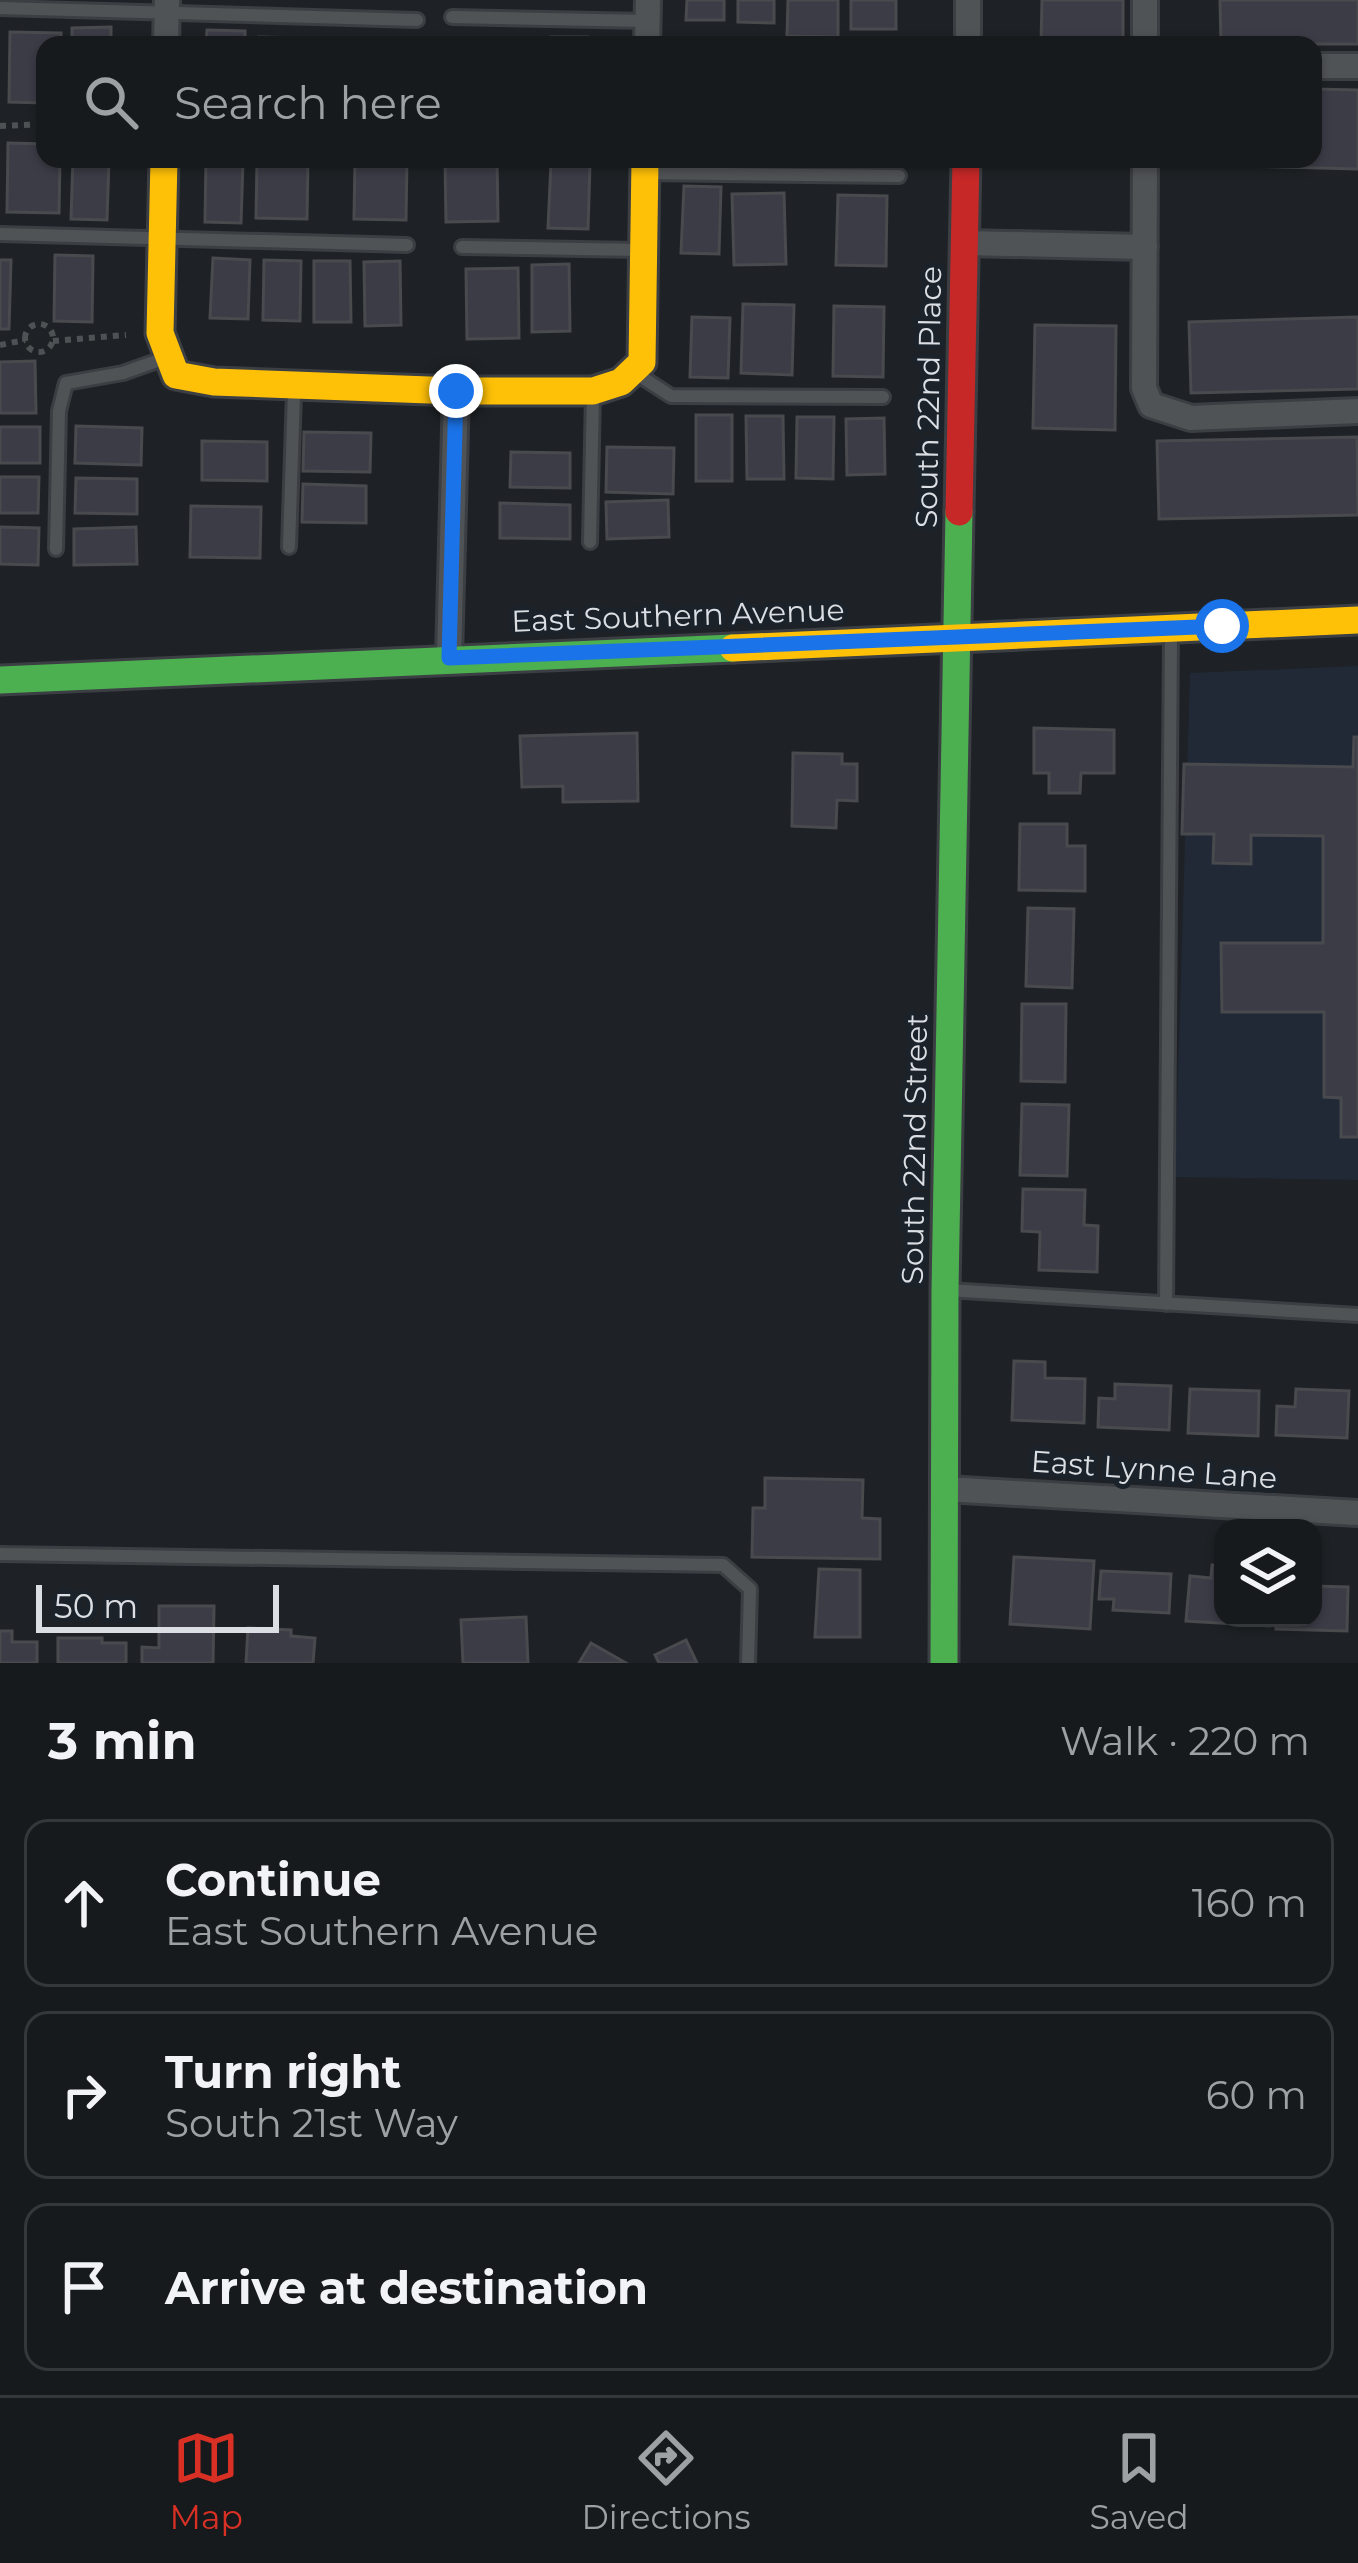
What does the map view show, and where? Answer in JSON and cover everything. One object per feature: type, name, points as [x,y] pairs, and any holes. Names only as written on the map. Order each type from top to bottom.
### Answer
[{"type":"street","points":[[968,0],[968,36]]},
{"type":"street","points":[[1144,36],[1145,0]]},
{"type":"street","points":[[166,36],[167,6]]},
{"type":"street","points":[[1322,66],[1358,67]]},
{"type":"street","points":[[164,168],[163,345],[176,375],[214,382],[456,391],[593,391],[611,388],[636,373],[642,362],[645,168]]},
{"type":"street","name":"South 22nd Place","points":[[956,637],[967,168]]},
{"type":"street","points":[[1145,168],[1144,388],[1151,405],[1191,418],[1358,411]]},
{"type":"street","points":[[966,243],[1145,247]]},
{"type":"street","points":[[449,658],[456,391]]},
{"type":"street","name":"East Southern Avenue","points":[[0,680],[1358,620]]},
{"type":"street","name":"South 22nd Street","points":[[944,1663],[956,637]]},
{"type":"street","name":"East Lynne Lane","points":[[946,1489],[1358,1513]]},
{"type":"lane","points":[[0,8],[167,6],[417,20]]},
{"type":"lane","points":[[452,17],[648,22]]},
{"type":"lane","points":[[696,168],[899,176]]},
{"type":"lane","points":[[0,234],[406,245]]},
{"type":"lane","points":[[462,247],[644,250]]},
{"type":"lane","points":[[56,549],[59,411],[66,383],[123,373],[163,345]]},
{"type":"lane","points":[[636,373],[670,396],[883,397]]},
{"type":"lane","points":[[289,547],[294,384]]},
{"type":"lane","points":[[590,542],[593,391]]},
{"type":"lane","points":[[1166,1304],[1171,628]]},
{"type":"lane","points":[[945,1290],[1358,1315]]},
{"type":"lane","points":[[0,1554],[723,1565],[751,1589],[748,1663]]},
{"type":"path","points":[[0,126],[36,124]]},
{"type":"path","points":[[40,324],[51,331],[53,341],[49,349],[36,352],[25,340],[31,327],[40,324]]},
{"type":"path","points":[[0,345],[25,340]]},
{"type":"path","points":[[53,341],[163,345]]},
{"type":"shaded area","points":[[1358,666],[1358,1180],[1175,1177],[1190,673]]},
{"type":"building","points":[[687,0],[724,0],[724,20],[686,20]]},
{"type":"building","points":[[738,0],[774,0],[774,23],[738,22]]},
{"type":"building","points":[[788,0],[838,0],[838,36],[787,36]]},
{"type":"building","points":[[851,0],[896,0],[896,29],[851,29]]},
{"type":"building","points":[[1042,0],[1123,0],[1123,36],[1041,36]]},
{"type":"building","points":[[1220,0],[1358,0],[1358,44],[1322,44],[1322,36],[1221,36]]},
{"type":"building","points":[[111,27],[111,36],[72,36],[72,28]]},
{"type":"building","points":[[207,30],[245,31],[245,36],[207,36]]},
{"type":"building","points":[[10,32],[61,33],[36,36],[36,103],[9,102]]},
{"type":"building","points":[[1322,89],[1358,90],[1358,169],[1318,168]]},
{"type":"building","points":[[8,143],[36,144],[36,168],[60,168],[59,213],[7,212]]},
{"type":"building","points":[[73,168],[109,168],[107,220],[71,219]]},
{"type":"building","points":[[206,168],[243,168],[241,223],[205,222]]},
{"type":"building","points":[[257,168],[308,168],[307,219],[256,218]]},
{"type":"building","points":[[355,168],[407,168],[406,220],[354,219]]},
{"type":"building","points":[[445,168],[497,168],[498,221],[446,222]]},
{"type":"building","points":[[551,168],[590,168],[588,229],[548,228]]},
{"type":"building","points":[[684,186],[721,187],[719,254],[681,253]]},
{"type":"building","points":[[784,193],[786,264],[734,265],[732,194]]},
{"type":"building","points":[[838,195],[887,196],[886,266],[836,265]]},
{"type":"building","points":[[55,255],[93,256],[92,322],[54,321]]},
{"type":"building","points":[[213,258],[250,260],[248,319],[210,318]]},
{"type":"building","points":[[0,260],[11,260],[9,329],[0,329]]},
{"type":"building","points":[[264,260],[301,261],[300,321],[263,320]]},
{"type":"building","points":[[314,261],[350,261],[351,322],[314,322]]},
{"type":"building","points":[[400,261],[401,325],[365,326],[364,262]]},
{"type":"building","points":[[569,264],[570,331],[532,332],[532,265]]},
{"type":"building","points":[[518,268],[519,338],[467,339],[466,269]]},
{"type":"building","points":[[743,304],[794,305],[792,375],[741,373]]},
{"type":"building","points":[[834,306],[884,307],[883,377],[833,376]]},
{"type":"building","points":[[692,317],[730,318],[728,378],[690,377]]},
{"type":"building","points":[[1358,317],[1358,389],[1191,393],[1189,322]]},
{"type":"building","points":[[1035,325],[1116,326],[1115,430],[1033,428]]},
{"type":"building","points":[[35,361],[36,413],[0,413],[0,362]]},
{"type":"building","points":[[696,415],[732,415],[732,481],[696,481]]},
{"type":"building","points":[[746,416],[783,416],[784,479],[747,479]]},
{"type":"building","points":[[797,417],[834,417],[833,479],[796,478]]},
{"type":"building","points":[[884,418],[885,474],[847,475],[846,419]]},
{"type":"building","points":[[76,426],[142,428],[141,465],[75,463]]},
{"type":"building","points":[[0,427],[40,427],[40,463],[0,463]]},
{"type":"building","points":[[304,432],[371,433],[370,472],[303,471]]},
{"type":"building","points":[[1357,437],[1358,515],[1159,519],[1157,441]]},
{"type":"building","points":[[202,441],[267,442],[267,481],[202,480]]},
{"type":"building","points":[[607,447],[674,448],[673,494],[606,492]]},
{"type":"building","points":[[511,452],[570,453],[570,488],[510,487]]},
{"type":"building","points":[[0,477],[39,477],[38,513],[0,513]]},
{"type":"building","points":[[76,478],[137,479],[137,514],[75,513]]},
{"type":"building","points":[[303,484],[366,486],[366,523],[302,522]]},
{"type":"building","points":[[668,500],[669,537],[607,539],[606,502]]},
{"type":"building","points":[[500,503],[570,505],[570,539],[500,538]]},
{"type":"building","points":[[191,506],[261,507],[260,558],[190,557]]},
{"type":"building","points":[[0,527],[39,528],[38,565],[0,564]]},
{"type":"building","points":[[136,527],[137,564],[74,565],[74,529]]},
{"type":"building","points":[[1034,728],[1114,730],[1114,773],[1081,773],[1080,793],[1049,793],[1049,773],[1034,773]]},
{"type":"building","points":[[637,733],[638,801],[563,802],[563,786],[522,787],[520,736]]},
{"type":"building","points":[[1354,737],[1358,737],[1358,1137],[1341,1137],[1341,1098],[1324,1097],[1324,1012],[1222,1012],[1221,943],[1323,943],[1323,836],[1251,835],[1251,864],[1213,863],[1214,834],[1182,834],[1184,764],[1353,767]]},
{"type":"building","points":[[793,753],[842,754],[842,764],[857,764],[857,801],[837,800],[836,828],[792,826]]},
{"type":"building","points":[[1020,824],[1067,824],[1067,846],[1085,846],[1085,891],[1019,890]]},
{"type":"building","points":[[1028,908],[1074,909],[1072,988],[1026,986]]},
{"type":"building","points":[[1022,1004],[1066,1004],[1065,1082],[1021,1081]]},
{"type":"building","points":[[1022,1104],[1069,1105],[1067,1176],[1020,1175]]},
{"type":"building","points":[[1023,1189],[1085,1190],[1084,1225],[1098,1226],[1097,1272],[1039,1270],[1040,1232],[1022,1231]]},
{"type":"building","points":[[1014,1361],[1045,1362],[1045,1378],[1085,1379],[1084,1423],[1012,1420]]},
{"type":"building","points":[[1115,1384],[1171,1386],[1169,1430],[1098,1427],[1099,1398],[1115,1399]]},
{"type":"building","points":[[1190,1389],[1259,1391],[1258,1436],[1188,1433]]},
{"type":"building","points":[[1296,1389],[1349,1391],[1347,1438],[1276,1435],[1277,1406],[1295,1407]]},
{"type":"building","points":[[765,1478],[863,1480],[862,1518],[880,1519],[880,1559],[752,1557],[753,1508],[765,1508]]},
{"type":"building","points":[[1014,1557],[1094,1561],[1090,1629],[1010,1624]]},
{"type":"building","points":[[1214,1565],[1214,1623],[1186,1621],[1190,1576],[1211,1578]]},
{"type":"building","points":[[819,1569],[860,1570],[860,1637],[815,1637]]},
{"type":"building","points":[[1101,1571],[1171,1574],[1169,1613],[1113,1610],[1114,1599],[1099,1599]]},
{"type":"building","points":[[1322,1586],[1348,1587],[1347,1631],[1276,1629],[1322,1627]]},
{"type":"building","points":[[159,1606],[214,1606],[213,1663],[142,1663],[142,1647],[159,1648]]},
{"type":"building","points":[[526,1617],[528,1663],[463,1663],[461,1620]]},
{"type":"building","points":[[248,1628],[291,1630],[291,1636],[315,1638],[313,1663],[246,1663]]},
{"type":"building","points":[[0,1631],[12,1631],[12,1642],[37,1642],[37,1663],[0,1663]]},
{"type":"building","points":[[58,1638],[126,1643],[126,1663],[58,1663]]},
{"type":"building","points":[[686,1640],[697,1663],[659,1663],[655,1655]]},
{"type":"building","points":[[591,1643],[626,1663],[579,1663]]},
{"type":"traffic: fast","points":[[944,1663],[945,1290],[959,512]]},
{"type":"traffic: fast","points":[[0,680],[733,648]]},
{"type":"traffic: slow","points":[[164,168],[160,333],[176,375],[214,382],[456,391],[593,391],[621,382],[642,362],[645,168]]},
{"type":"traffic: slow","points":[[733,648],[1358,620]]},
{"type":"traffic: jam","points":[[959,512],[966,168]]},
{"type":"route","points":[[456,391],[449,658],[1222,626]]}]
